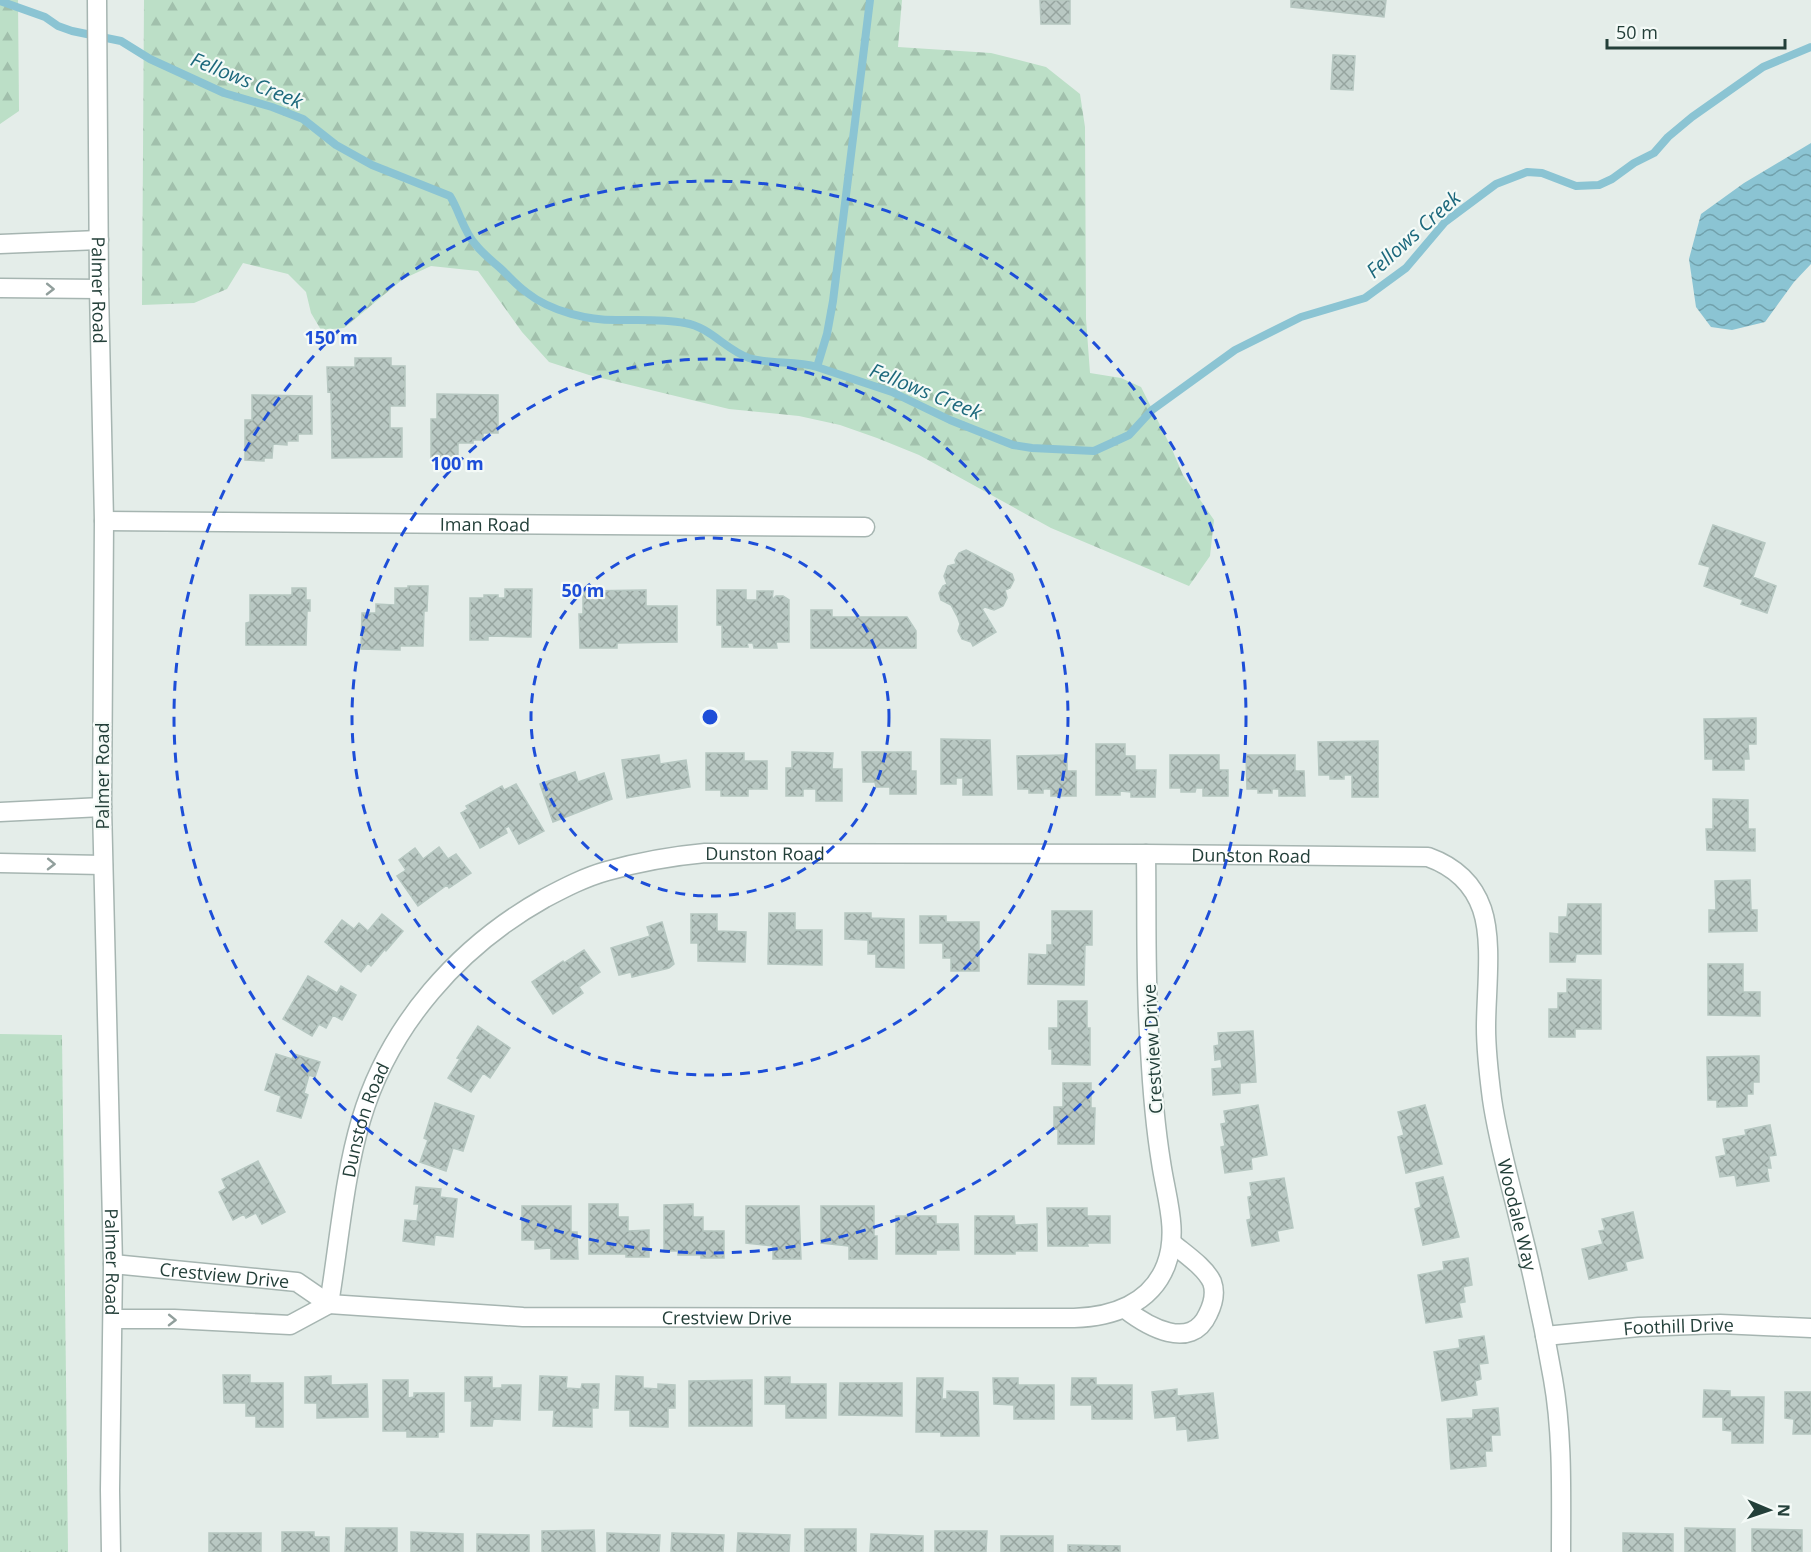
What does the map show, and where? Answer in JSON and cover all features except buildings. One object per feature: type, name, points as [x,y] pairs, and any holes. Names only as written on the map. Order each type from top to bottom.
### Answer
[{"type":"street","name":"Palmer Road","points":[[97,5],[99,289],[105,521],[102,807],[113,1264],[111,1552]]},
{"type":"street","points":[[0,244],[99,240]]},
{"type":"street","points":[[0,288],[99,289]]},
{"type":"street","name":"Iman Road","points":[[105,521],[865,527]]},
{"type":"street","points":[[0,812],[102,807]]},
{"type":"street","name":"Dunston Road","points":[[329,1304],[356,1141],[369,1095],[388,1056],[432,989],[456,963],[503,925],[535,904],[565,887],[605,871],[659,859],[705,853],[1146,854],[1428,857],[1443,863],[1465,880]]},
{"type":"street","name":"Crestview Drive","points":[[113,1264],[297,1281],[329,1304],[523,1317],[1074,1318],[1104,1316],[1125,1309],[1145,1296],[1156,1282],[1166,1266],[1172,1243],[1171,1215],[1161,1163],[1149,1048],[1146,854]]},
{"type":"street","points":[[0,862],[103,865]]},
{"type":"street","name":"Woodale Way","points":[[1465,880],[1478,900],[1486,921],[1488,939],[1486,1030],[1492,1097],[1554,1382],[1562,1477],[1561,1552]]},
{"type":"street","points":[[1125,1309],[1150,1325],[1177,1334],[1193,1331],[1206,1319],[1213,1303],[1212,1282],[1201,1268],[1172,1243]]},
{"type":"street","points":[[113,1319],[174,1319],[290,1325],[329,1304]]},
{"type":"street","name":"Foothill Drive","points":[[1545,1336],[1639,1327],[1709,1325],[1811,1328]]},
{"type":"green space","points":[[0,0],[18,0],[19,111],[0,124]]},
{"type":"green space","points":[[144,0],[902,0],[898,47],[991,53],[1046,67],[1080,94],[1085,127],[1086,319],[1090,373],[1121,378],[1141,387],[1183,475],[1214,520],[1210,556],[1189,586],[1051,528],[919,455],[840,425],[799,416],[729,409],[589,375],[549,362],[522,332],[478,271],[431,266],[403,279],[344,328],[321,330],[311,313],[306,292],[288,274],[243,263],[227,289],[194,303],[142,305]]},
{"type":"green space","points":[[0,1034],[62,1035],[68,1552],[0,1552]]},
{"type":"water","points":[[1811,143],[1811,264],[1794,282],[1765,322],[1732,330],[1711,327],[1696,307],[1689,259],[1701,214],[1744,183]]},
{"type":"waterway","points":[[817,367],[827,334],[833,301],[870,0]]},
{"type":"waterway","name":"Fellows Creek","points":[[0,1],[45,17],[58,26],[72,31],[121,41],[150,59],[224,93],[303,119],[336,145],[372,165],[450,196],[468,234],[481,251],[522,289],[559,310],[597,319],[661,320],[694,325],[749,358],[817,367],[892,392],[950,420],[1013,445],[1094,451],[1129,435],[1152,410],[1235,350],[1301,317],[1365,298],[1406,268],[1445,222],[1496,184],[1527,172],[1542,173],[1576,186],[1599,185],[1654,153],[1668,137],[1692,117],[1763,67],[1811,47]]}]
